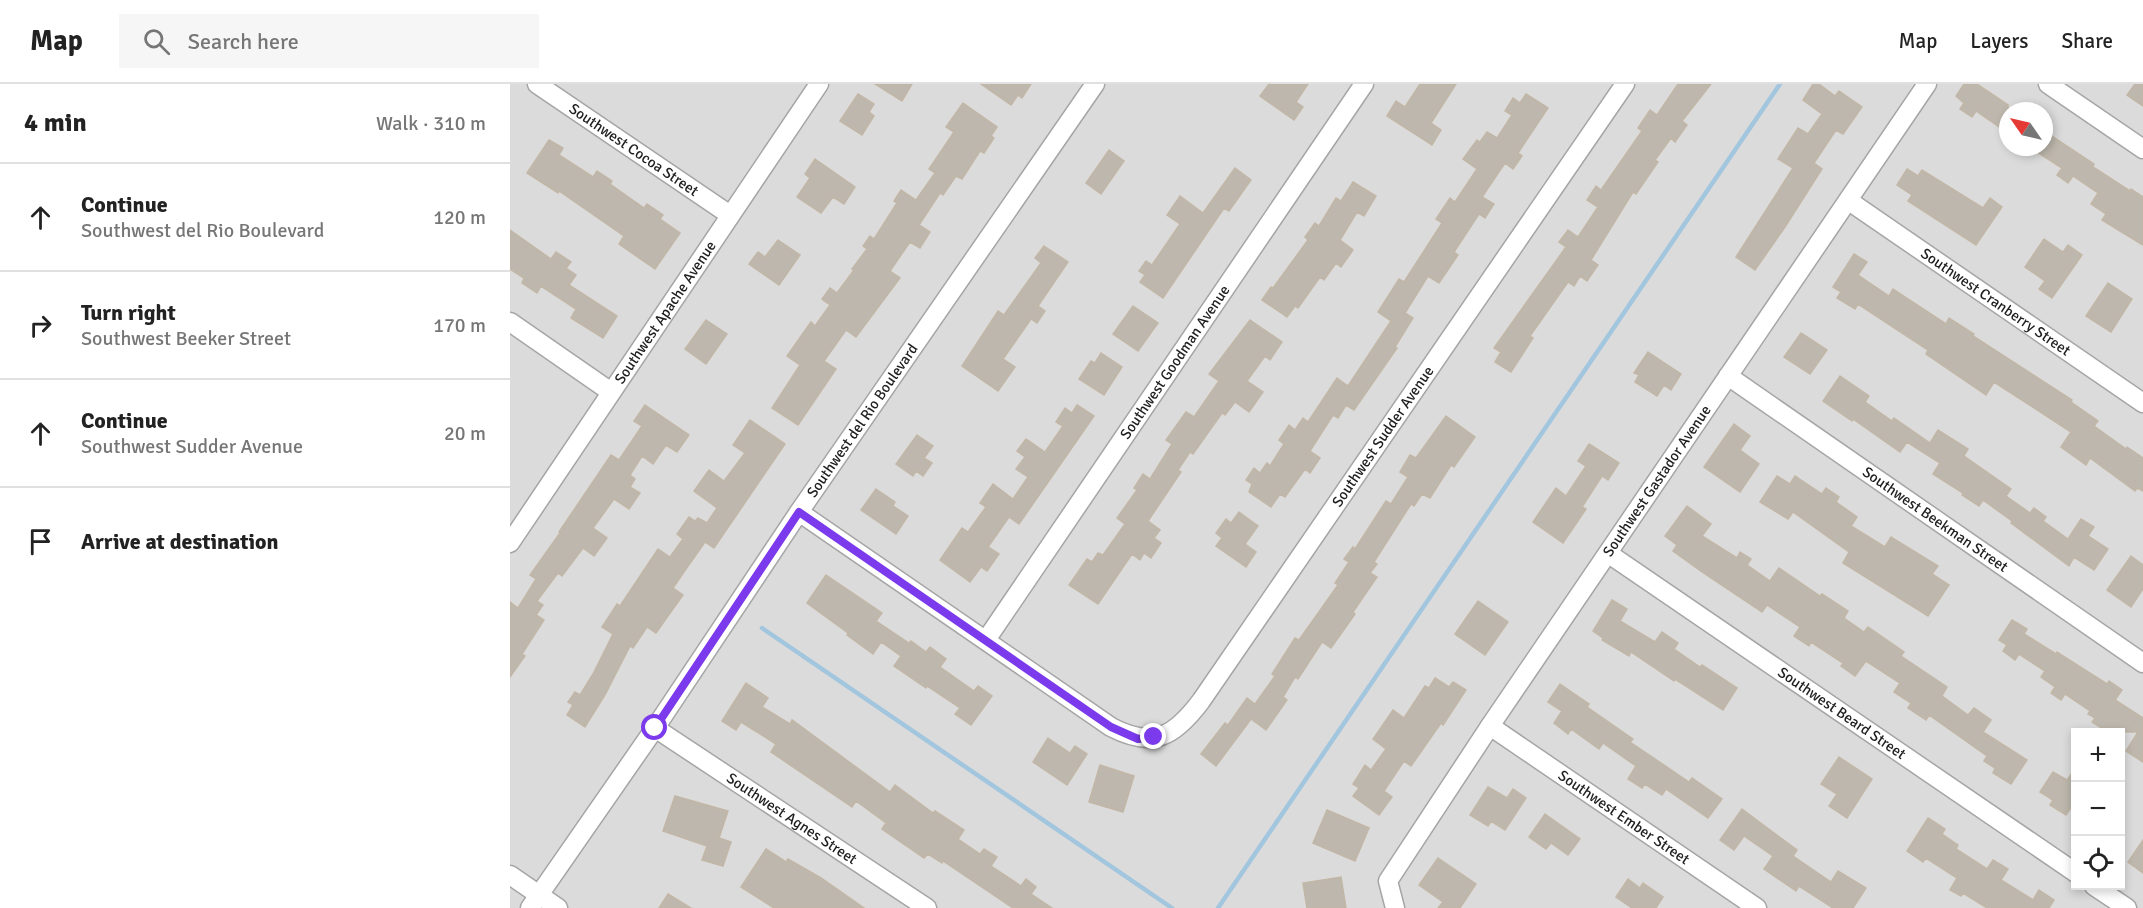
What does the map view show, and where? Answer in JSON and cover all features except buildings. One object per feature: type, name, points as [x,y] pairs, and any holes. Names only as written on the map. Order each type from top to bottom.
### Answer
[{"type":"street","name":"Southwest Cocoa Street","points":[[537,84],[730,214]]},
{"type":"street","name":"Southwest Apache Avenue","points":[[510,543],[819,84]]},
{"type":"street","name":"Southwest del Rio Boulevard","points":[[535,902],[655,728],[799,512],[1095,84]]},
{"type":"street","name":"Southwest Goodman Avenue","points":[[986,640],[1364,84]]},
{"type":"street","name":"Southwest Sudder Avenue","points":[[799,512],[1111,727],[1138,739],[1168,733],[1190,717],[1625,84]]},
{"type":"street","name":"Southwest Gastador Avenue","points":[[1395,908],[1388,881],[1490,726],[1927,84]]},
{"type":"street","points":[[2048,84],[2143,149]]},
{"type":"street","name":"Southwest Cranberry Street","points":[[1848,201],[2143,403]]},
{"type":"street","points":[[510,322],[611,392]]},
{"type":"street","name":"Southwest Beekman Street","points":[[1728,376],[2143,663]]},
{"type":"street","name":"Southwest Beard Street","points":[[1609,554],[2071,870]]},
{"type":"street","name":"Southwest Ember Street","points":[[1490,726],[1757,908]]},
{"type":"street","name":"Southwest Agnes Street","points":[[655,728],[927,908]]},
{"type":"street","points":[[510,875],[535,902],[558,908]]},
{"type":"street","points":[[2101,890],[2127,908]]},
{"type":"shaded area","points":[[510,84],[2143,84],[2143,908],[510,908]]},
{"type":"waterway","points":[[1218,908],[1780,84]]},
{"type":"waterway","points":[[762,628],[1172,908]]},
{"type":"route","points":[[655,728],[799,512],[1111,727],[1138,739],[1154,737]]}]
